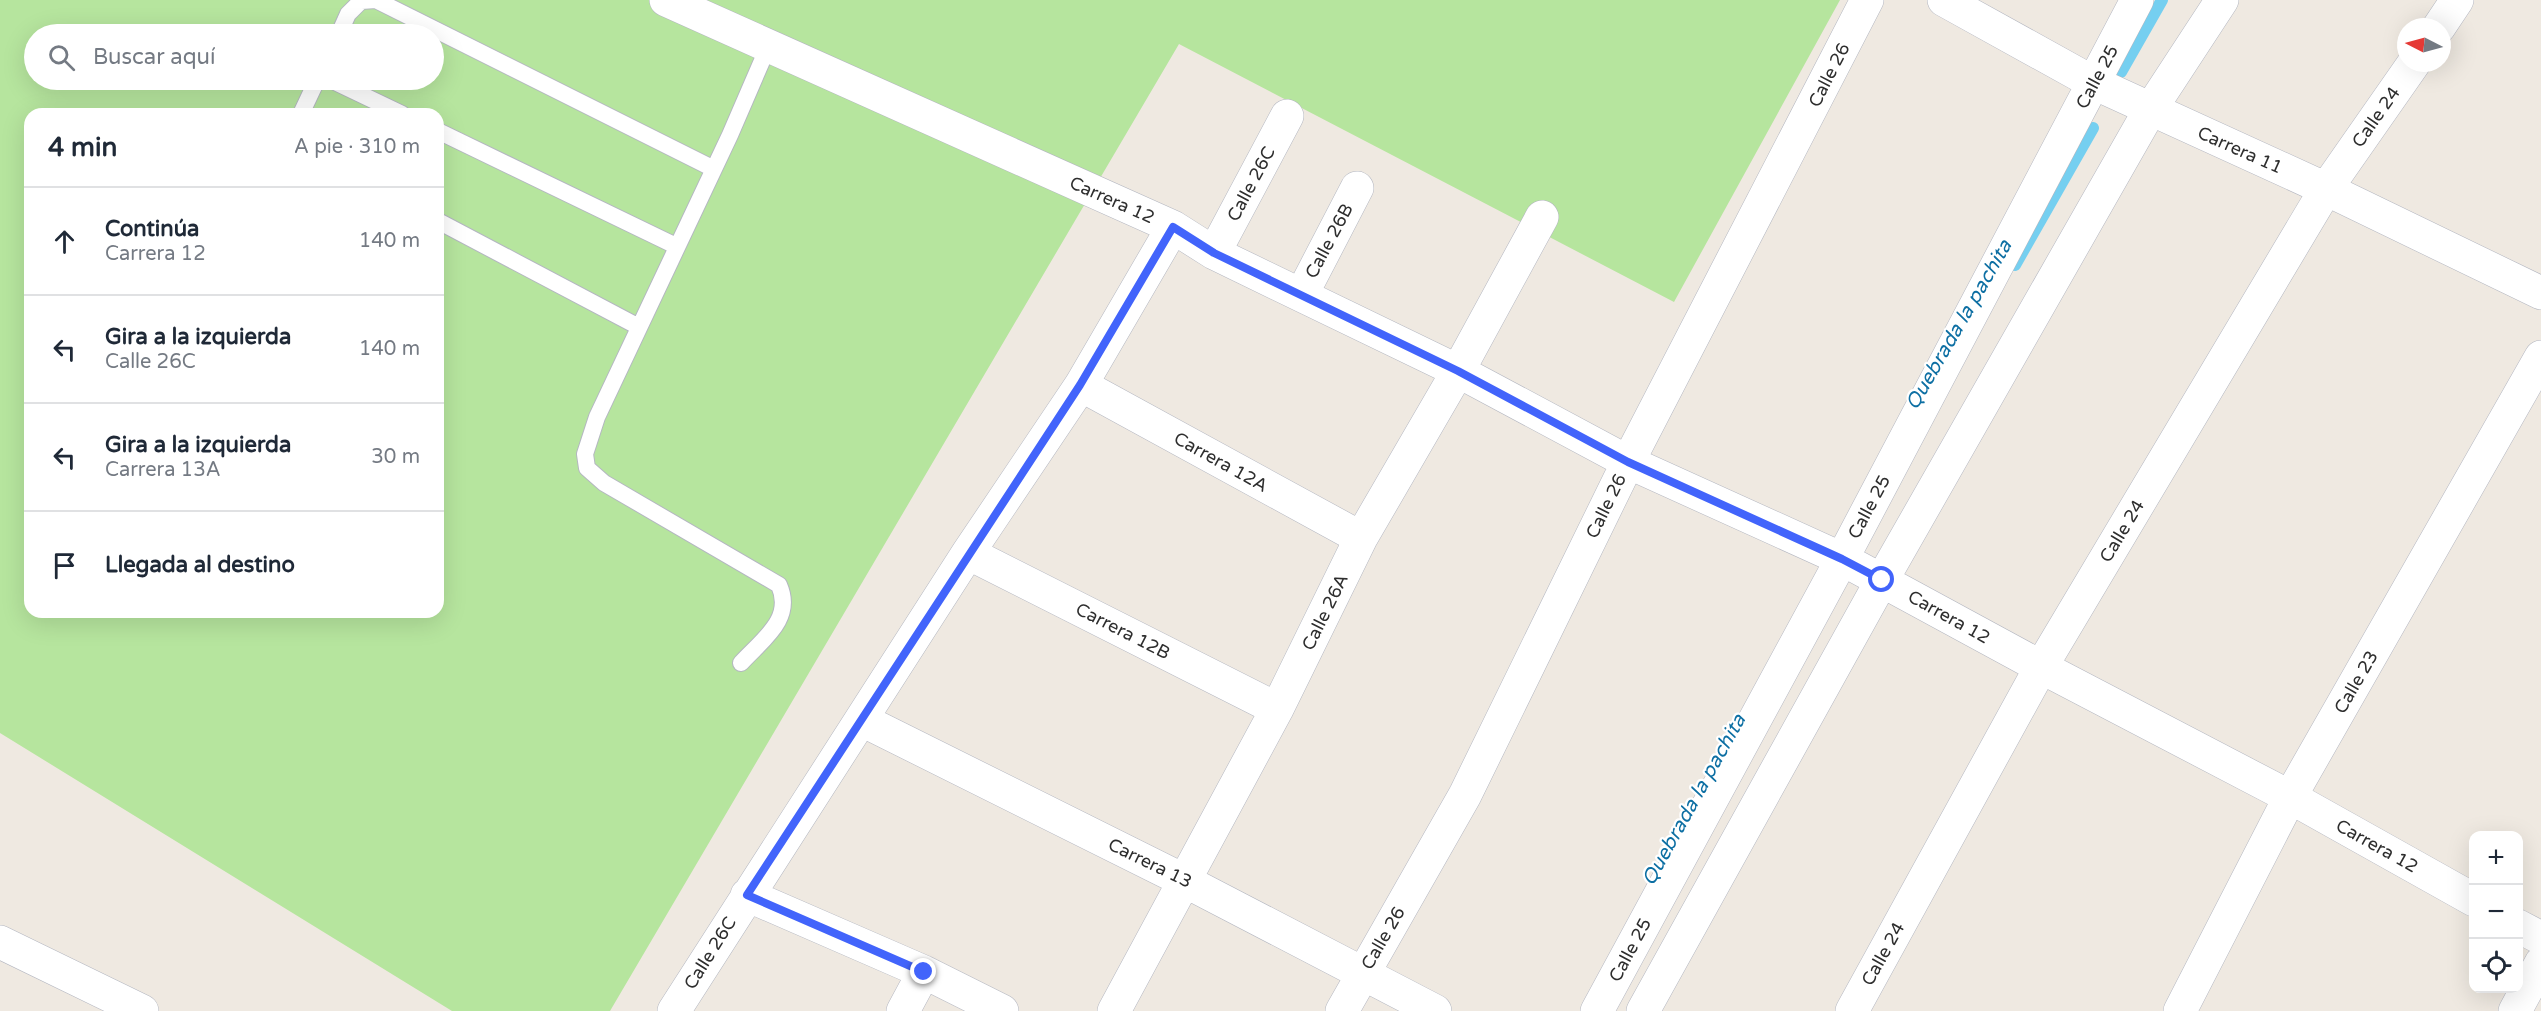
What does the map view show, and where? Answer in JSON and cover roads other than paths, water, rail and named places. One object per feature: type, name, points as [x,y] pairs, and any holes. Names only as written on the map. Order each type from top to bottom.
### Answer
[{"type":"street","name":"Carrera 12","points":[[666,0],[1173,227],[1214,253],[1458,371],[1628,462],[1842,559],[2041,667],[2290,797],[2469,897]]},
{"type":"street","name":"Calle 26","points":[[1342,1011],[1465,795],[1628,462],[1868,0]]},
{"type":"street","name":"Carrera 11","points":[[1944,0],[2094,83],[2326,189],[2541,293]]},
{"type":"street","name":"Calle 25","points":[[1597,1011],[1842,559],[2137,0]]},
{"type":"street","points":[[1643,1011],[1882,580],[2150,110],[2222,0]]},
{"type":"street","points":[[2445,18],[2457,0]]},
{"type":"street","name":"Calle 24","points":[[1852,1011],[2041,667],[2326,189],[2408,72]]},
{"type":"street","name":"Calle 26C","points":[[1214,253],[1287,116]]},
{"type":"street","name":"Calle 26B","points":[[1302,294],[1357,188]]},
{"type":"street","name":"Calle 26A","points":[[1114,1011],[1277,709],[1361,538],[1458,371],[1542,217]]},
{"type":"street","name":"Calle 26C","points":[[674,1011],[968,553],[1080,385],[1173,227]]},
{"type":"street","name":"Calle 23","points":[[2180,1011],[2290,797],[2541,357]]},
{"type":"street","name":"Carrera 12A","points":[[1080,385],[1361,538]]},
{"type":"street","name":"Carrera 12B","points":[[968,553],[1277,709]]},
{"type":"street","name":"Carrera 13","points":[[862,720],[1185,881],[1436,1011]]},
{"type":"street","points":[[747,895],[924,972],[1002,1011]]},
{"type":"street","points":[[2523,929],[2541,938]]},
{"type":"street","points":[[0,942],[142,1011]]},
{"type":"street","points":[[2515,1011],[2541,963]]},
{"type":"street","points":[[903,1011],[924,972]]},
{"type":"lane","points":[[344,24],[348,14],[362,1],[376,0],[424,24]]},
{"type":"lane","points":[[444,34],[712,168]]},
{"type":"lane","points":[[741,663],[783,617],[785,597],[779,585],[604,483],[586,468],[585,454],[597,417],[712,168],[730,135],[768,47]]},
{"type":"lane","points":[[304,108],[312,90]]},
{"type":"lane","points":[[352,90],[389,108]]},
{"type":"lane","points":[[444,134],[676,246]]},
{"type":"lane","points":[[444,224],[639,327]]},
{"type":"waterway","name":"Quebrada la pachita","points":[[2121,72],[2162,0]]},
{"type":"waterway","name":"Quebrada la pachita","points":[[2015,265],[2093,128]]}]
